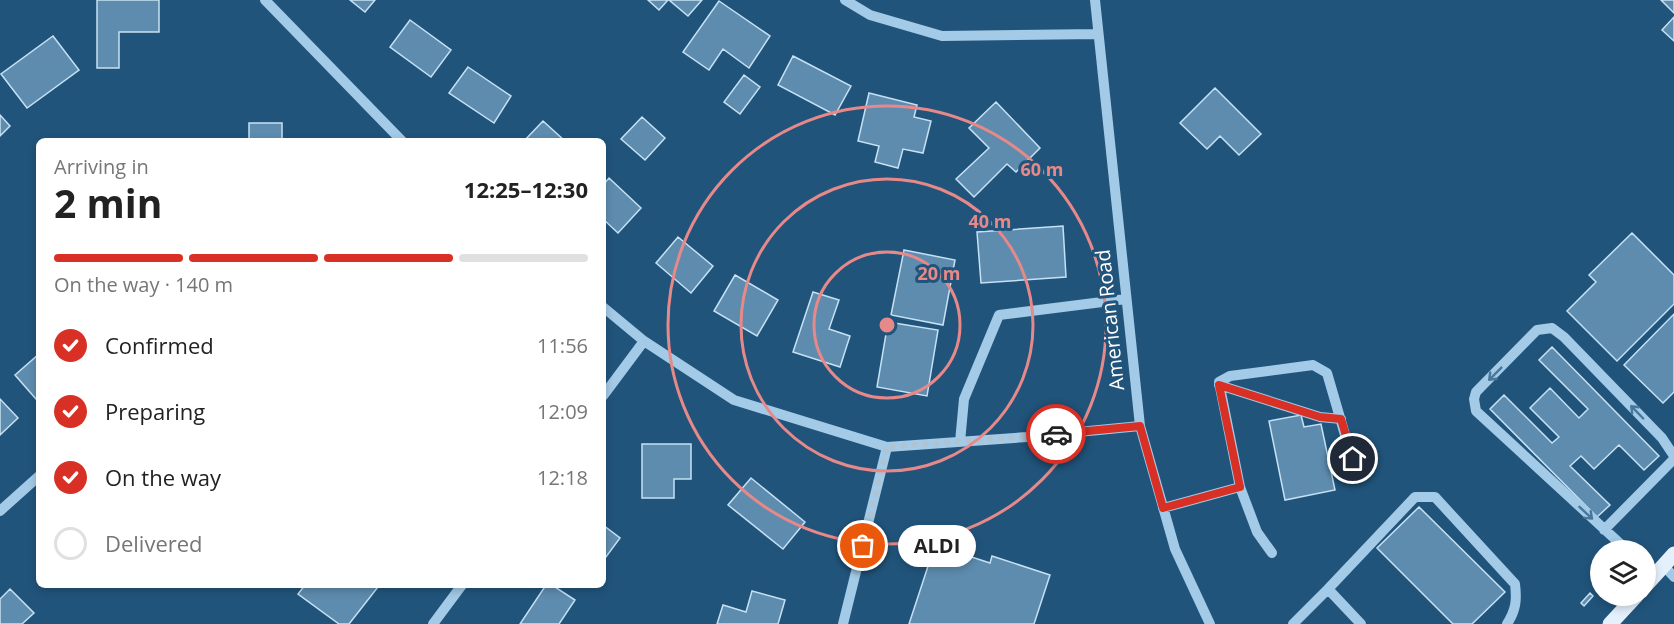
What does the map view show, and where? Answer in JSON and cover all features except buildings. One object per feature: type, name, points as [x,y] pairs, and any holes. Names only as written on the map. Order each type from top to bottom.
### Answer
[{"type":"main road","points":[[1610,624],[1627,606]]},
{"type":"street","points":[[265,0],[399,138]]},
{"type":"street","points":[[845,0],[870,15],[942,36],[1098,34]]},
{"type":"street","name":"American Road","points":[[1095,0],[1140,426],[1175,549],[1210,624]]},
{"type":"street","points":[[960,442],[964,399],[999,315],[1126,299]]},
{"type":"street","points":[[606,309],[644,341],[734,400],[887,447],[1140,426]]},
{"type":"street","points":[[1605,530],[1674,458],[1662,438],[1564,337],[1552,328],[1537,330],[1476,392],[1474,399],[1476,411],[1605,530],[1616,540]]},
{"type":"street","points":[[606,392],[644,341]]},
{"type":"street","points":[[1272,554],[1257,532],[1240,487],[1219,382],[1230,376],[1313,365],[1327,373],[1353,459]]},
{"type":"street","points":[[1219,385],[1320,417],[1341,419]]},
{"type":"street","points":[[843,624],[887,447]]},
{"type":"street","points":[[0,511],[36,479]]},
{"type":"street","points":[[1163,508],[1240,487]]},
{"type":"street","points":[[1293,624],[1415,497],[1435,497],[1515,584],[1517,601],[1514,613],[1507,624]]},
{"type":"street","points":[[433,624],[460,588]]},
{"type":"street","points":[[1328,590],[1361,624]]},
{"type":"way so far","points":[[863,546],[887,447],[1056,434]]},
{"type":"place","name":"ALDI","points":[[863,546]]},
{"type":"route","points":[[1056,434],[1140,426],[1163,508],[1240,487],[1219,385],[1320,417],[1341,419],[1353,459]]}]
